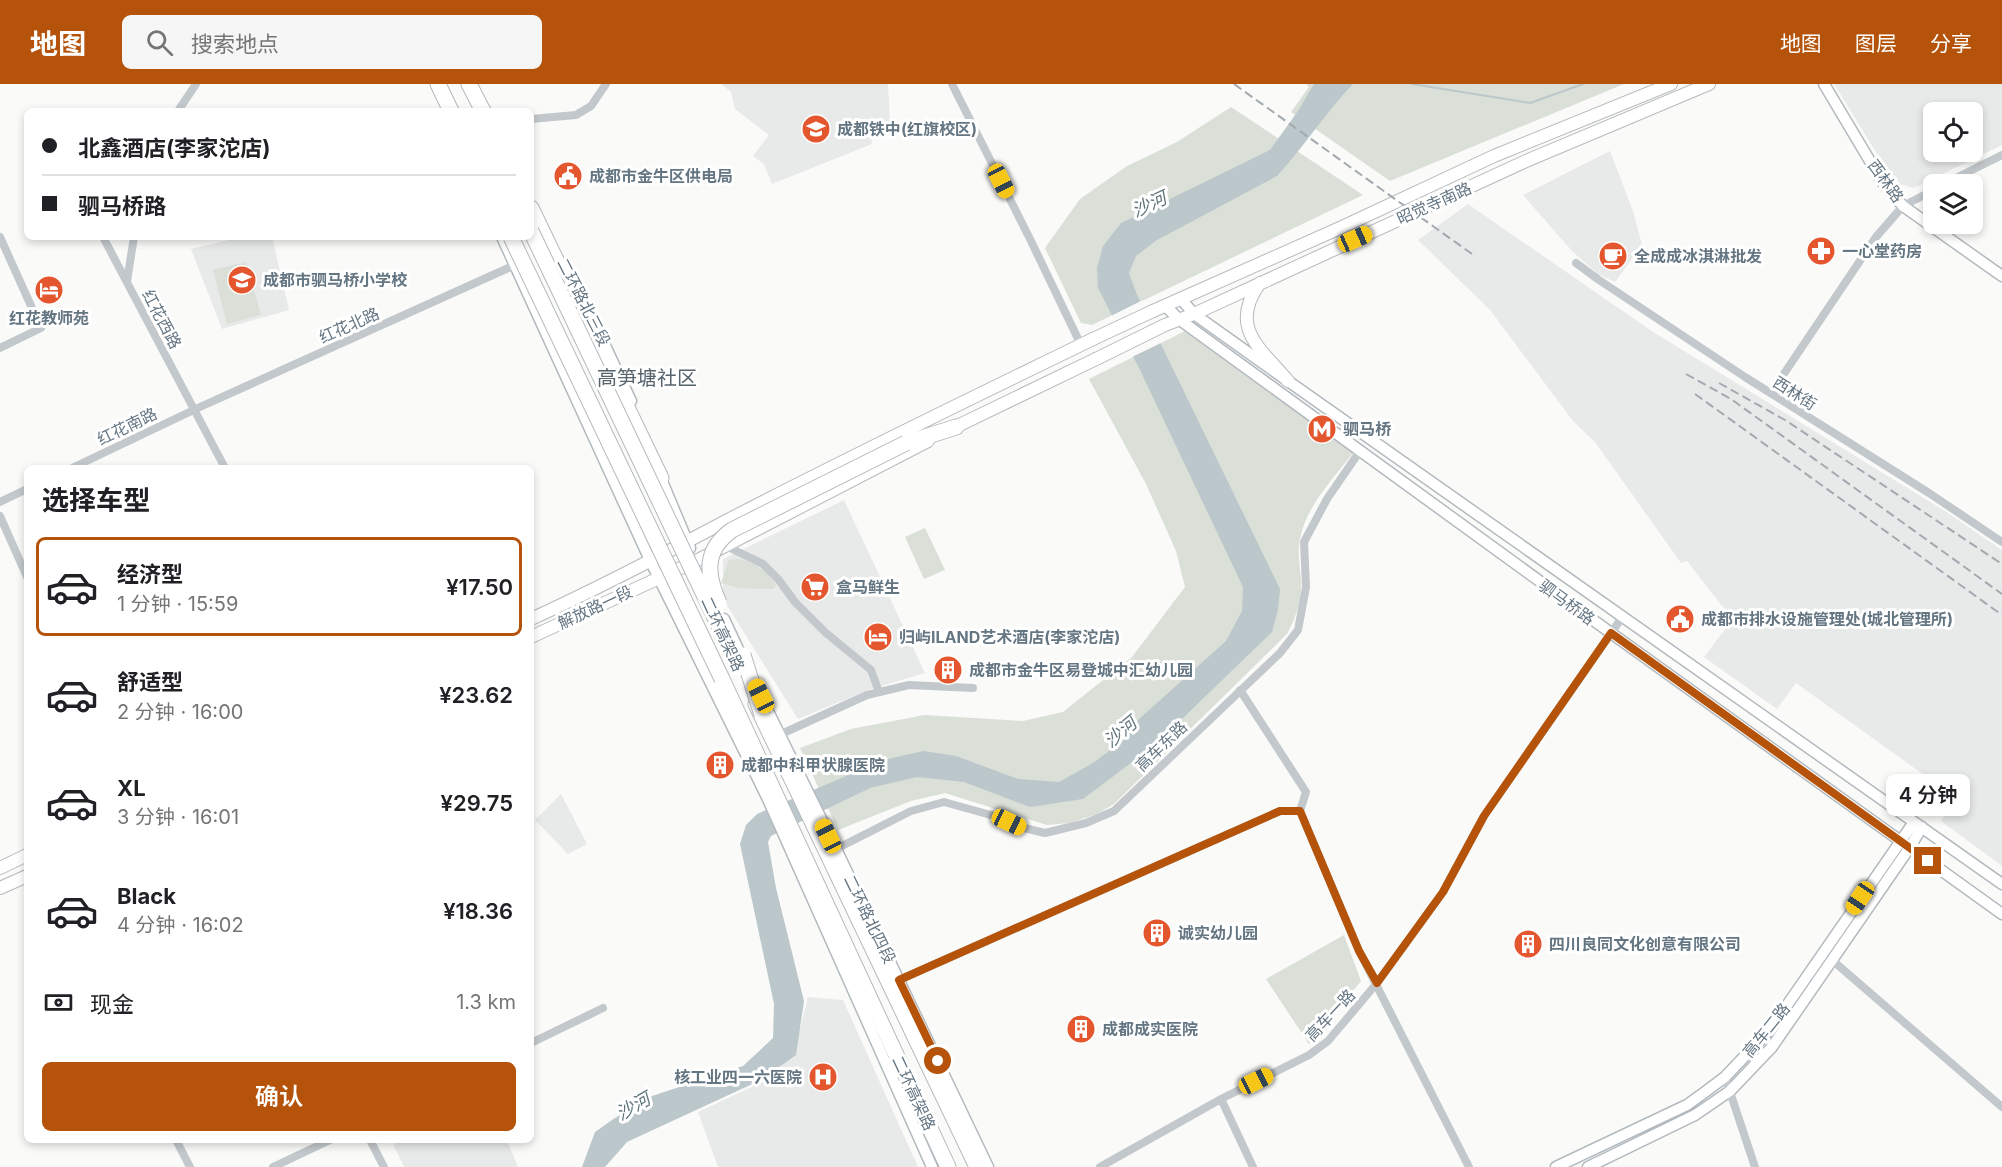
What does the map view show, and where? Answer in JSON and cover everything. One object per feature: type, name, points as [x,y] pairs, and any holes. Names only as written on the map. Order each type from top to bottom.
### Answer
[{"type":"highway","points":[[438,84],[450,108]]},
{"type":"highway","points":[[461,84],[473,108]]},
{"type":"highway","points":[[469,84],[481,108]]},
{"type":"highway","points":[[534,214],[587,320],[661,478]]},
{"type":"highway","name":"二环高架路","points":[[534,237],[977,1167]]},
{"type":"highway","name":"二环高架路","points":[[512,240],[722,679],[948,1167]]},
{"type":"highway","points":[[762,715],[742,653],[711,586],[711,561],[716,544],[732,530],[906,443],[956,427]]},
{"type":"highway","points":[[922,1112],[927,1143],[938,1167]]},
{"type":"main road","points":[[430,84],[442,108]]},
{"type":"main road","points":[[476,84],[488,108]]},
{"type":"main road","name":"昭觉寺南路","points":[[1081,345],[1494,156],[1671,84]]},
{"type":"main road","name":"昭觉寺南路","points":[[956,427],[1165,325],[1194,314],[1526,161],[1709,84]]},
{"type":"main road","name":"西林路","points":[[1824,84],[1883,183],[1903,206],[2002,276]]},
{"type":"main road","name":"二环路北三段","points":[[534,202],[623,380],[688,543]]},
{"type":"main road","points":[[503,240],[650,560],[767,796],[932,1167]]},
{"type":"main road","points":[[1260,283],[1247,306],[1245,320],[1248,331],[1288,381]]},
{"type":"main road","name":"驷马桥路","points":[[1181,299],[1194,314],[1288,381],[2002,884]]},
{"type":"main road","name":"驷马桥路","points":[[1159,309],[1180,320],[2002,914]]},
{"type":"main road","name":"解放路一段","points":[[534,618],[688,543],[928,420],[1081,345]]},
{"type":"main road","name":"解放路一段","points":[[534,636],[696,561],[956,427]]},
{"type":"main road","name":"二环路北四段","points":[[688,543],[988,1167]]},
{"type":"main road","name":"高车二路","points":[[1556,1167],[1687,1105],[1725,1077],[1761,1040],[1781,1014],[1900,840],[1918,824]]},
{"type":"main road","name":"高车二路","points":[[1588,1167],[1695,1115],[1730,1091],[1772,1047],[1910,847],[1918,824]]},
{"type":"main road","points":[[0,868],[24,856]]},
{"type":"main road","points":[[0,888],[24,877]]},
{"type":"street","points":[[180,108],[196,84]]},
{"type":"street","points":[[534,119],[576,115],[591,106],[606,84]]},
{"type":"street","points":[[952,84],[1081,345]]},
{"type":"street","points":[[1964,174],[2002,155]]},
{"type":"street","points":[[1771,393],[1876,237],[1903,206],[1923,196]]},
{"type":"street","points":[[0,237],[41,328],[0,348]]},
{"type":"street","points":[[105,240],[127,281]]},
{"type":"street","name":"红花西路","points":[[134,240],[127,281],[223,465]]},
{"type":"street","name":"西林街","points":[[1576,263],[1609,287],[2002,542]]},
{"type":"street","name":"红花北路","points":[[195,409],[515,265]]},
{"type":"street","name":"红花南路","points":[[78,465],[195,409]]},
{"type":"street","name":"高车东路","points":[[836,849],[911,811],[944,802],[1045,833],[1086,823],[1114,811],[1280,653],[1298,630],[1306,587],[1304,542],[1327,499],[1360,452]]},
{"type":"street","points":[[0,502],[24,490]]},
{"type":"street","points":[[0,516],[24,570]]},
{"type":"street","points":[[726,546],[763,564],[778,579],[795,602],[826,633],[871,670],[879,692]]},
{"type":"street","name":"高车一路","points":[[1100,1167],[1221,1099],[1309,1055],[1328,1041],[1377,983],[1443,892],[1484,816],[1623,616]]},
{"type":"street","points":[[779,735],[867,695],[879,692],[909,686],[973,688]]},
{"type":"street","points":[[1240,690],[1306,792],[1300,811],[1359,951],[1469,1167]]},
{"type":"street","points":[[899,980],[1280,811],[1300,811]]},
{"type":"street","points":[[1832,960],[2002,1107]]},
{"type":"street","points":[[534,1042],[603,1008]]},
{"type":"street","points":[[1725,1077],[1755,1167]]},
{"type":"street","points":[[1221,1099],[1253,1167]]},
{"type":"street","points":[[178,1143],[190,1167]]},
{"type":"street","points":[[273,1167],[324,1143]]},
{"type":"street","points":[[372,1143],[384,1167]]},
{"type":"shaded area","name":"成都铁中(红旗校区)","points":[[721,84],[888,84],[890,122],[871,124],[872,144],[772,184],[764,164],[753,156],[769,135],[735,109],[731,92]]},
{"type":"shaded area","points":[[1306,84],[1624,84],[1390,181],[1291,112],[1309,87]]},
{"type":"shaded area","points":[[1314,84],[1353,84],[1277,176],[1157,240],[1136,256],[1129,273],[1137,295],[1280,589],[1278,610],[1272,632],[1156,744],[1083,799],[1030,807],[964,782],[917,777],[870,788],[771,836],[768,842],[776,888],[804,1001],[796,1055],[761,1080],[627,1142],[605,1167],[582,1167],[595,1132],[612,1120],[646,1098],[743,1066],[773,1038],[774,1004],[740,844],[746,825],[757,814],[884,760],[923,751],[956,756],[1018,779],[1059,782],[1093,763],[1124,740],[1138,720],[1226,641],[1242,611],[1243,587],[1140,370],[1098,288],[1097,268],[1103,246],[1121,223],[1270,150]]},
{"type":"shaded area","points":[[1834,84],[2002,84],[2002,145],[1983,154],[1983,102],[1923,102],[1923,162],[1967,162],[1943,174],[1923,174],[1923,184],[1914,188],[1895,183]]},
{"type":"shaded area","points":[[1231,107],[1363,195],[1092,325],[1081,323],[1045,248],[1080,199],[1127,166],[1177,142]]},
{"type":"shaded area","points":[[1610,151],[1633,211],[1642,245],[1615,282],[1598,274],[1573,252],[1523,195]]},
{"type":"shaded area","points":[[1468,204],[1653,332],[1945,511],[2002,550],[2002,866],[1941,821],[1956,798],[1796,683],[1777,709],[1704,657],[1735,616],[1722,606],[1687,561],[1681,563],[1595,442],[1573,421],[1490,310],[1418,240]]},
{"type":"shaded area","name":"成都市驷马桥小学校","points":[[229,240],[273,240],[289,310],[222,329],[191,249]]},
{"type":"shaded area","points":[[246,262],[261,315],[227,324],[213,270]]},
{"type":"shaded area","points":[[1185,331],[1353,453],[1321,493],[1303,527],[1299,549],[1301,581],[1299,602],[1287,634],[1114,804],[1097,814],[1069,823],[1047,825],[945,793],[911,801],[838,830],[800,748],[851,729],[925,715],[1023,721],[1063,712],[1132,657],[1185,587],[1176,551],[1146,484],[1089,379]]},
{"type":"shaded area","points":[[844,500],[925,673],[868,690],[798,719],[723,599],[723,559]]},
{"type":"shaded area","points":[[925,528],[945,570],[924,579],[905,537]]},
{"type":"shaded area","points":[[738,559],[750,562],[765,572],[776,585],[773,589],[739,588],[721,583],[729,560]]},
{"type":"shaded area","points":[[561,794],[587,844],[568,854],[535,820]]},
{"type":"shaded area","points":[[1344,935],[1361,981],[1309,1044],[1266,979]]},
{"type":"shaded area","name":"核工业四一六医院","points":[[808,997],[843,1000],[918,1167],[718,1167],[698,1112],[756,1085],[780,1068],[798,1037]]},
{"type":"shaded area","points":[[395,1143],[508,1143],[518,1167],[404,1167],[394,1146]]},
{"type":"pier","points":[[1143,300],[1163,342],[1130,358],[1109,317]]},
{"type":"waterway","points":[[1412,84],[1530,103],[1583,84]]},
{"type":"railway","points":[[1234,84],[1472,254]]},
{"type":"railway","points":[[1686,374],[1731,399],[2002,594]]},
{"type":"railway","points":[[1719,383],[1785,420],[2002,564]]},
{"type":"railway","points":[[1695,394],[2002,615]]},
{"type":"place","name":"成都铁中(红旗校区)","points":[[816,129]]},
{"type":"place","name":"成都市金牛区供电局","points":[[568,176]]},
{"type":"place","name":"一心堂药房","points":[[1821,251]]},
{"type":"place","name":"全成成冰淇淋批发","points":[[1613,256]]},
{"type":"place","name":"成都市驷马桥小学校","points":[[242,280]]},
{"type":"place","name":"红花教师苑","points":[[49,290]]},
{"type":"place","name":"驷马桥","points":[[1322,429]]},
{"type":"place","name":"盒马鲜生","points":[[815,587]]},
{"type":"place","name":"成都市排水设施管理处(城北管理所)","points":[[1680,619]]},
{"type":"place","name":"归屿ILAND艺术酒店(李家沱店)","points":[[878,637]]},
{"type":"place","name":"成都市金牛区易登城中汇幼儿园","points":[[948,670]]},
{"type":"place","name":"成都中科甲状腺医院","points":[[720,765]]},
{"type":"place","name":"诚实幼儿园","points":[[1157,933]]},
{"type":"place","name":"四川良同文化创意有限公司","points":[[1528,944]]},
{"type":"place","name":"成都成实医院","points":[[1081,1029]]},
{"type":"place","name":"核工业四一六医院","points":[[823,1077]]},
{"type":"district","name":"高笋塘社区","points":[[647,378]]},
{"type":"route","points":[[938,1061],[899,980],[1280,811],[1300,811],[1359,951],[1377,983],[1443,892],[1484,816],[1611,633],[1928,861]]},
{"type":"water label","name":"沙河","points":[[1149,204]]},
{"type":"water label","name":"沙河","points":[[1120,732]]},
{"type":"water label","name":"沙河","points":[[633,1106]]}]
